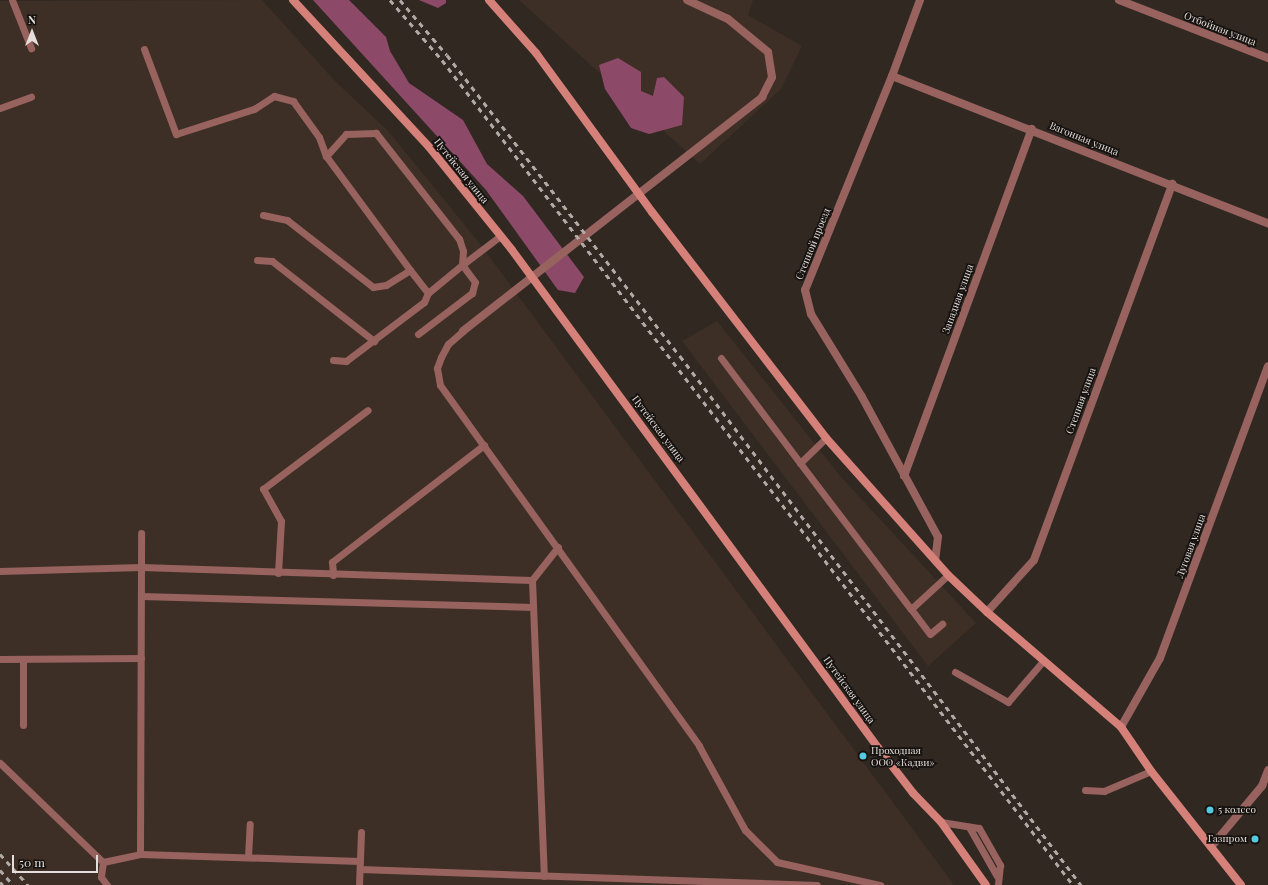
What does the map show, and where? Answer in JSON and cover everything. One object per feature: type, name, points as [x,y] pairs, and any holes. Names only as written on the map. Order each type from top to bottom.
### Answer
[{"type":"main road","name":"Путейская улица","points":[[294,0],[429,147],[500,236],[700,503],[879,750],[914,793],[941,822],[986,885]]},
{"type":"main road","points":[[489,0],[536,53],[652,212],[826,438],[948,575],[987,612],[1121,727],[1151,771],[1241,885]]},
{"type":"street","points":[[463,332],[762,97],[772,77],[768,52],[728,19],[687,0]]},
{"type":"street","name":"Степной проезд","points":[[920,0],[892,76],[805,290],[811,314],[862,397],[938,537],[935,560]]},
{"type":"street","name":"Отбойная улица","points":[[1119,0],[1268,58]]},
{"type":"street","name":"Вагонная улица","points":[[892,76],[1032,129],[1268,223]]},
{"type":"street","name":"Западная улица","points":[[904,476],[1032,129]]},
{"type":"street","name":"Степная улица","points":[[987,612],[1034,560],[1172,184]]},
{"type":"street","name":"Луговая улица","points":[[1121,727],[1160,658],[1268,366]]},
{"type":"street","points":[[1211,847],[1262,786],[1268,770]]},
{"type":"lane","points":[[12,0],[31,48]]},
{"type":"lane","points":[[144,49],[176,134],[254,109],[274,96],[293,101],[319,137],[326,156],[428,293]]},
{"type":"lane","points":[[0,108],[31,97]]},
{"type":"lane","points":[[326,156],[346,134],[376,133],[459,239],[463,251],[462,265],[475,282],[472,293],[418,334]]},
{"type":"lane","points":[[263,215],[287,220],[373,287],[386,285],[410,270]]},
{"type":"lane","points":[[333,360],[346,361],[424,302],[428,293],[500,236]]},
{"type":"lane","points":[[257,260],[272,261],[374,340]]},
{"type":"lane","points":[[463,332],[448,344],[441,357],[437,368],[440,385],[699,746],[745,830],[777,862],[880,885]]},
{"type":"lane","points":[[720,358],[930,634],[942,624]]},
{"type":"lane","points":[[278,572],[281,520],[263,489],[368,410]]},
{"type":"lane","points":[[800,463],[826,438]]},
{"type":"lane","points":[[333,575],[332,562],[484,445]]},
{"type":"lane","points":[[140,854],[141,533]]},
{"type":"lane","points":[[544,876],[532,580],[558,548]]},
{"type":"lane","points":[[0,571],[142,567],[333,575],[532,580]]},
{"type":"lane","points":[[911,609],[948,575]]},
{"type":"lane","points":[[141,596],[533,607]]},
{"type":"lane","points":[[0,659],[141,658]]},
{"type":"lane","points":[[23,659],[24,725]]},
{"type":"lane","points":[[955,672],[1008,702],[1043,660]]},
{"type":"lane","points":[[0,763],[102,862],[101,877],[107,885]]},
{"type":"lane","points":[[1086,790],[1104,791],[1151,771]]},
{"type":"lane","points":[[941,822],[969,827],[997,876],[998,885]]},
{"type":"lane","points":[[248,858],[250,824]]},
{"type":"lane","points":[[359,885],[361,832]]},
{"type":"lane","points":[[102,862],[140,854],[360,861]]},
{"type":"lane","points":[[360,869],[817,885]]},
{"type":"shaded area","points":[[262,0],[334,80],[388,131],[477,240],[954,885],[0,885],[0,1]]},
{"type":"shaded area","points":[[313,0],[349,0],[386,37],[390,51],[409,83],[463,120],[487,164],[523,196],[584,277],[575,293],[558,290],[486,190]]},
{"type":"shaded area","points":[[419,0],[446,0],[446,3],[438,8]]},
{"type":"shaded area","points":[[519,0],[753,0],[748,15],[802,46],[781,89],[700,164]]},
{"type":"shaded area","points":[[618,58],[641,72],[641,91],[653,96],[657,78],[664,77],[684,97],[682,125],[649,134],[631,128],[605,89],[599,65]]},
{"type":"shaded area","points":[[717,321],[841,477],[976,623],[928,666],[682,341]]},
{"type":"railway","points":[[390,0],[442,60],[1073,885]]},
{"type":"railway","points":[[400,0],[447,55],[680,356],[1081,885]]},
{"type":"railway","points":[[0,854],[28,885]]},
{"type":"railway","points":[[0,870],[13,885]]},
{"type":"railway","points":[[0,882],[3,885]]},
{"type":"place","name":"Проходная ООО «Кадви»","points":[[863,756]]},
{"type":"place","name":"5 колесо","points":[[1210,810]]},
{"type":"place","name":"Газпром","points":[[1255,839]]}]
